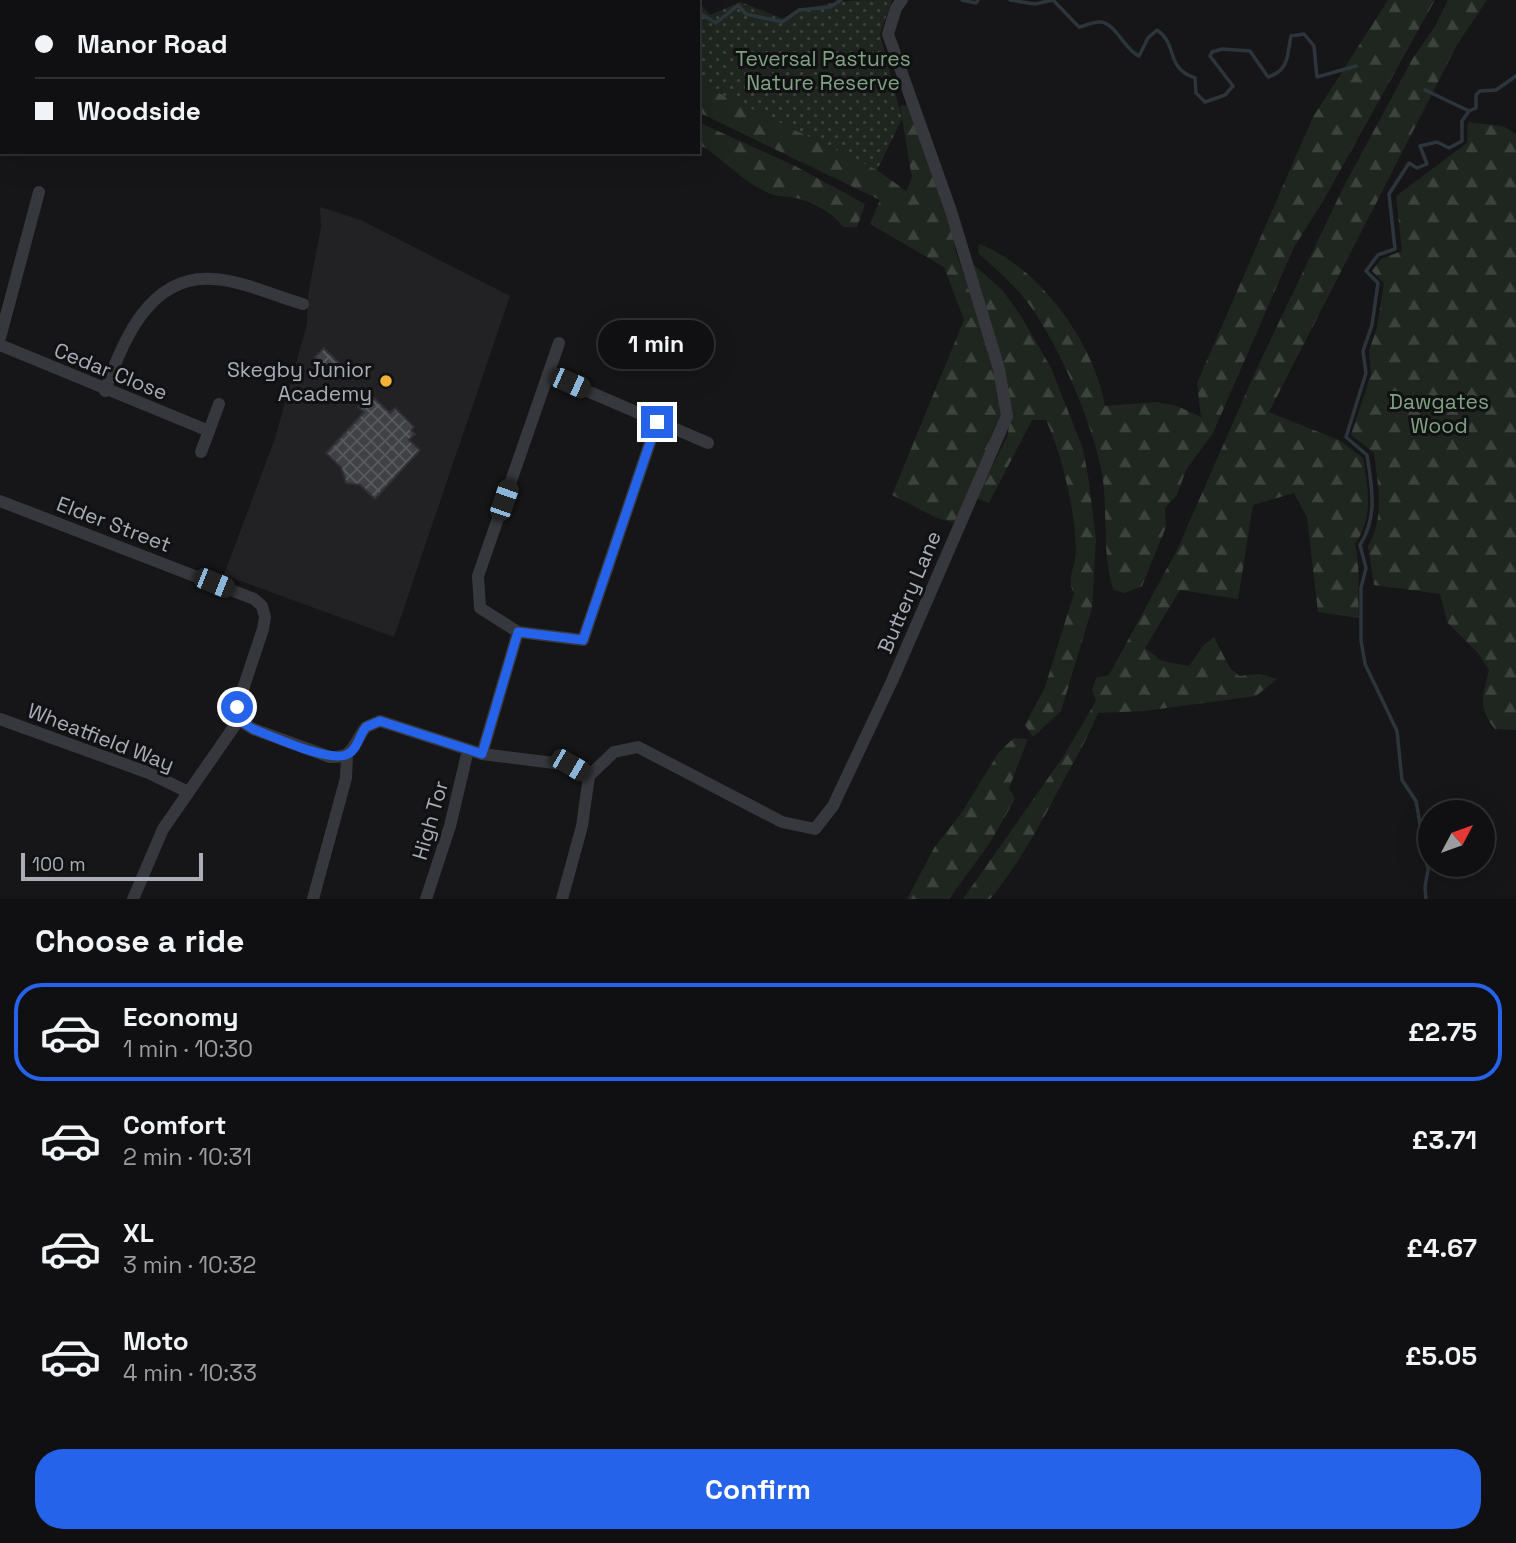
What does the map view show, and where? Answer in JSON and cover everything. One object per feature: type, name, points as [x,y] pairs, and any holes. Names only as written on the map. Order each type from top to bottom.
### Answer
[{"type":"street","name":"Buttery Lane","points":[[589,776],[614,752],[638,747],[671,761],[782,822],[815,829],[832,806],[892,681],[1007,416],[999,369],[951,211],[888,34],[896,8],[902,0]]},
{"type":"street","points":[[0,338],[39,192]]},
{"type":"street","points":[[105,391],[142,312],[159,295],[185,284],[213,278],[303,304]]},
{"type":"street","points":[[559,343],[478,576],[480,608],[518,632],[583,640],[657,422]]},
{"type":"street","name":"Cedar Close","points":[[0,345],[105,391],[209,431]]},
{"type":"street","points":[[548,374],[708,443]]},
{"type":"street","points":[[201,452],[219,404]]},
{"type":"street","name":"Elder Street","points":[[0,500],[254,599],[262,606],[265,617],[239,700],[240,718]]},
{"type":"street","points":[[482,754],[518,632]]},
{"type":"street","points":[[132,899],[163,829],[240,718],[253,729],[330,757],[348,755],[366,727],[380,721],[482,754],[570,765],[589,776],[582,826],[562,899]]},
{"type":"street","name":"Wheatfield Way","points":[[0,719],[149,773],[188,792]]},
{"type":"street","name":"High Tor","points":[[426,899],[450,826],[468,750]]},
{"type":"street","points":[[313,899],[346,778],[348,755]]},
{"type":"shaded area","name":"Skegby Junior Academy","points":[[320,207],[361,220],[510,296],[394,637],[224,575],[275,438],[307,324],[308,295],[321,227]]},
{"type":"green space","name":"Teversal Pastures Nature Reserve","points":[[892,0],[880,34],[902,119],[877,170],[700,84],[700,3],[710,15],[740,2],[784,19],[823,5],[849,1]]},
{"type":"green space","points":[[1388,0],[1435,0],[1322,203],[1294,247],[1213,433],[1186,470],[1177,495],[1165,508],[1166,527],[1142,586],[1125,593],[1114,590],[1108,566],[1102,474],[1083,410],[1064,364],[1042,323],[1019,292],[978,253],[979,244],[1023,270],[1061,310],[1089,357],[1105,406],[1156,402],[1177,406],[1201,417],[1197,383],[1313,117]]},
{"type":"green space","points":[[1448,0],[1487,0],[1457,45],[1269,412],[1341,441],[1363,458],[1368,502],[1365,524],[1355,544],[1359,618],[1318,612],[1307,518],[1294,493],[1253,505],[1238,599],[1180,590],[1145,648],[1162,661],[1189,666],[1203,646],[1214,637],[1230,668],[1239,676],[1260,674],[1277,679],[1256,696],[1144,711],[1098,713],[1037,829],[1001,886],[990,899],[963,899],[1063,757],[1096,701],[1092,690],[1096,678],[1109,675],[1177,550],[1257,368],[1343,188],[1413,58],[1434,28]]},
{"type":"green space","points":[[700,84],[877,170],[906,191],[912,178],[900,106],[907,105],[950,219],[955,249],[996,371],[1003,417],[954,523],[937,518],[892,495],[964,320],[944,267],[870,224],[880,200],[700,113]]},
{"type":"green space","name":"Dawgates Wood","points":[[1468,122],[1503,126],[1516,134],[1516,730],[1495,729],[1489,721],[1483,701],[1489,670],[1478,653],[1447,622],[1440,594],[1374,585],[1368,546],[1377,524],[1378,512],[1374,453],[1351,435],[1371,374],[1369,351],[1377,327],[1384,283],[1372,271],[1381,259],[1402,251],[1396,196],[1467,143]]},
{"type":"green space","points":[[700,123],[795,166],[865,204],[857,227],[843,227],[831,215],[814,205],[771,194],[757,187],[700,145]]},
{"type":"green space","points":[[971,262],[1003,291],[1051,368],[1083,449],[1089,482],[1096,540],[1092,608],[1061,711],[1033,737],[1025,725],[1045,687],[1074,593],[1071,583],[1076,552],[1074,520],[1063,467],[1046,420],[1032,420],[989,503],[976,498],[1007,437],[1012,410]]},
{"type":"green space","points":[[1014,738],[1028,739],[1009,788],[1015,799],[989,844],[949,899],[907,899],[934,848],[962,812],[999,752]]},
{"type":"building","points":[[324,348],[341,365],[332,374],[315,357]]},
{"type":"building","points":[[370,394],[390,413],[395,408],[414,427],[411,430],[415,434],[409,440],[420,450],[375,499],[360,485],[346,483],[341,467],[326,453],[364,412],[358,407]]},
{"type":"waterway","points":[[700,13],[716,23],[738,5],[746,14],[782,22],[799,10],[830,7],[841,0]]},
{"type":"waterway","points":[[962,0],[976,3],[978,0]]},
{"type":"waterway","points":[[1010,0],[1035,4],[1053,0]]},
{"type":"waterway","points":[[1053,0],[1079,27],[1095,22],[1111,27],[1139,56],[1148,38],[1157,30],[1168,42],[1179,68],[1195,78],[1196,93],[1205,102],[1225,95],[1233,86],[1210,56],[1212,52],[1222,49],[1250,51],[1268,77],[1284,66],[1291,36],[1304,34],[1314,46],[1317,77],[1356,66]]},
{"type":"waterway","points":[[1425,90],[1469,111],[1476,108],[1476,95],[1480,91],[1496,90],[1516,76]]},
{"type":"waterway","points":[[1426,899],[1428,870],[1416,801],[1402,780],[1397,731],[1365,664],[1361,640],[1361,588],[1366,568],[1360,545],[1369,524],[1372,490],[1367,455],[1346,437],[1366,373],[1363,351],[1372,325],[1378,283],[1366,271],[1378,255],[1395,249],[1389,194],[1409,163],[1417,168],[1427,164],[1420,146],[1437,142],[1449,148],[1462,141],[1462,121],[1469,111]]},
{"type":"place","name":"Skegby Junior Academy","points":[[386,381]]},
{"type":"route","points":[[237,707],[240,718],[253,729],[330,757],[348,755],[366,727],[372,722],[380,721],[482,754],[518,632],[583,640],[657,422]]}]
